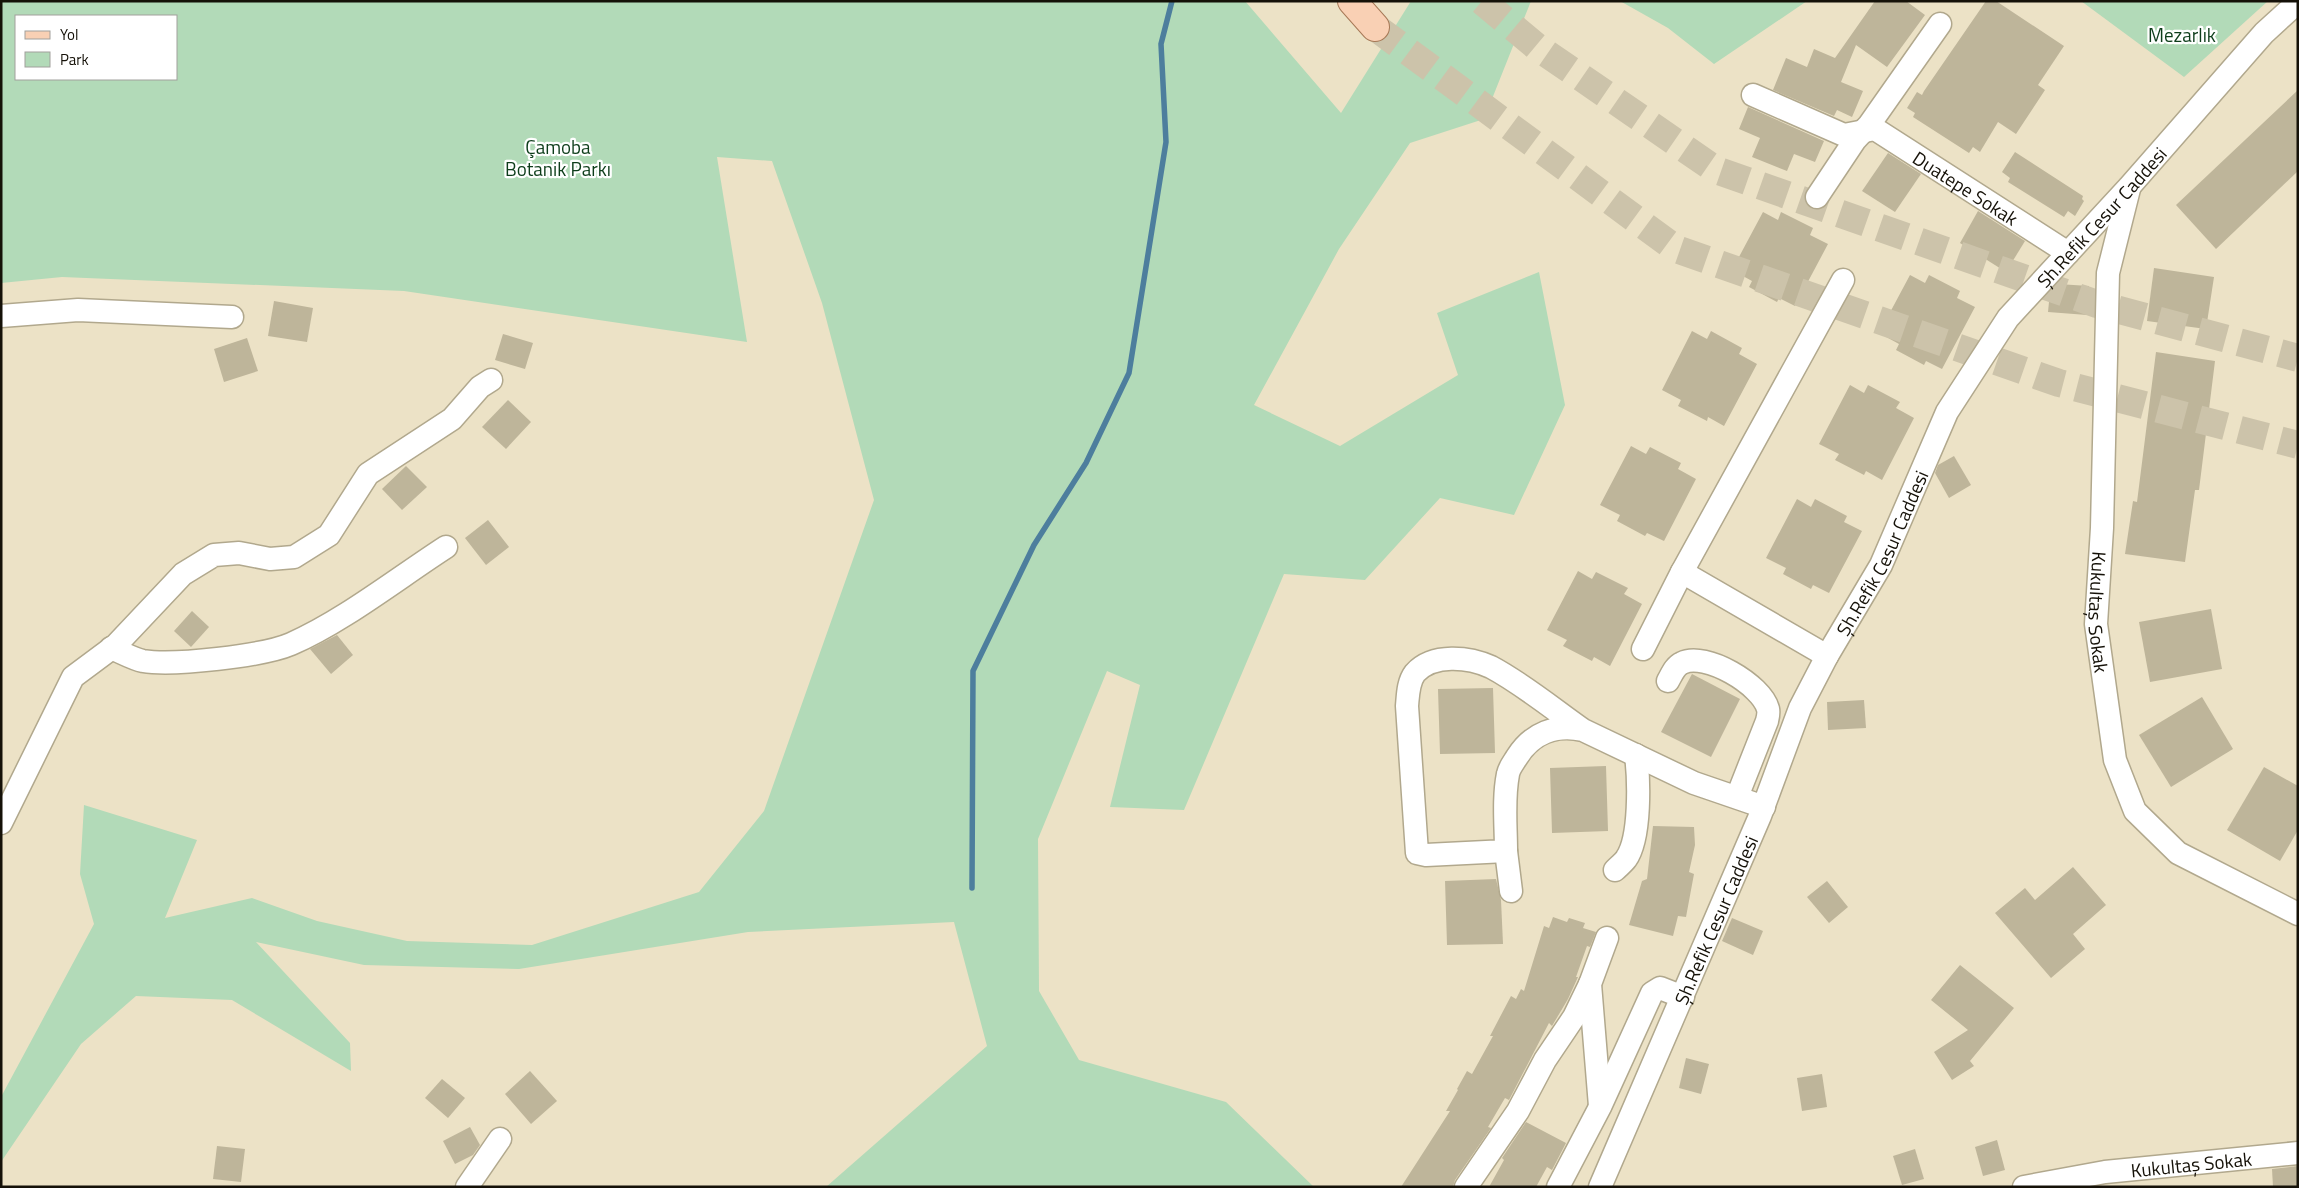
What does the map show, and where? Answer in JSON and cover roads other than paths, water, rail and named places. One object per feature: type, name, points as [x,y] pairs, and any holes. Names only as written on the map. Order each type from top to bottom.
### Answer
[{"type":"main road","points":[[1352,1],[1375,27]]},
{"type":"street","name":"Şh.Refik Cesur Caddesi","points":[[1600,1187],[1764,806],[1800,708],[1827,656],[1881,566],[1947,412],[2008,318],[2129,187],[2264,32],[2298,2]]},
{"type":"street","points":[[1817,197],[1855,140],[1940,24]]},
{"type":"street","name":"Duatepe Sokak","points":[[1754,95],[1844,135],[1875,129],[2068,253]]},
{"type":"street","name":"Kukultaş Sokak","points":[[2129,187],[2108,273],[2102,528],[2096,624],[2115,760],[2135,811],[2178,853],[2298,914]]},
{"type":"street","points":[[1643,649],[1682,572],[1843,280]]},
{"type":"street","points":[[1,316],[78,310],[232,317]]},
{"type":"street","points":[[1,823],[73,677],[111,648],[182,574],[214,554],[239,553],[270,560],[294,557],[329,535],[368,474],[452,419],[480,387],[491,380]]},
{"type":"street","points":[[111,648],[143,661],[194,661],[236,656],[289,644],[332,621],[446,547]]},
{"type":"street","points":[[1682,572],[1827,656]]},
{"type":"street","points":[[1506,851],[1426,855],[1417,853],[1407,706],[1409,686],[1414,674],[1428,664],[1444,658],[1465,660],[1489,667],[1583,730],[1694,783],[1764,806]]},
{"type":"street","points":[[1668,681],[1680,663],[1690,660],[1702,660],[1751,685],[1762,698],[1768,710],[1767,721],[1736,797]]},
{"type":"street","points":[[1511,891],[1506,851],[1508,772],[1530,739],[1547,731],[1568,727],[1583,730]]},
{"type":"street","points":[[1615,870],[1627,858],[1632,846],[1638,803],[1639,776],[1636,755]]},
{"type":"street","points":[[1466,1187],[1518,1111],[1545,1060],[1574,1017],[1590,984],[1607,938]]},
{"type":"street","points":[[1590,984],[1600,1107]]},
{"type":"street","points":[[1558,1187],[1600,1107],[1652,992],[1660,988],[1683,997]]},
{"type":"street","points":[[467,1187],[500,1139]]},
{"type":"street","name":"Kukultaş Sokak","points":[[2024,1187],[2105,1172],[2298,1153]]},
{"type":"waterway","points":[[972,888],[973,671],[1034,545],[1086,463],[1129,373],[1166,142],[1161,44],[1172,1]]},
{"type":"tunnel","points":[[1482,1],[1537,47],[1716,170],[2097,304],[2298,358]]},
{"type":"tunnel","points":[[1375,27],[1676,249],[2059,383],[2298,445]]},
{"type":"park label","name":"Mezarlık","points":[[2182,34]]},
{"type":"park label","name":"Çamoba Botanik Parkı","points":[[558,157]]}]
